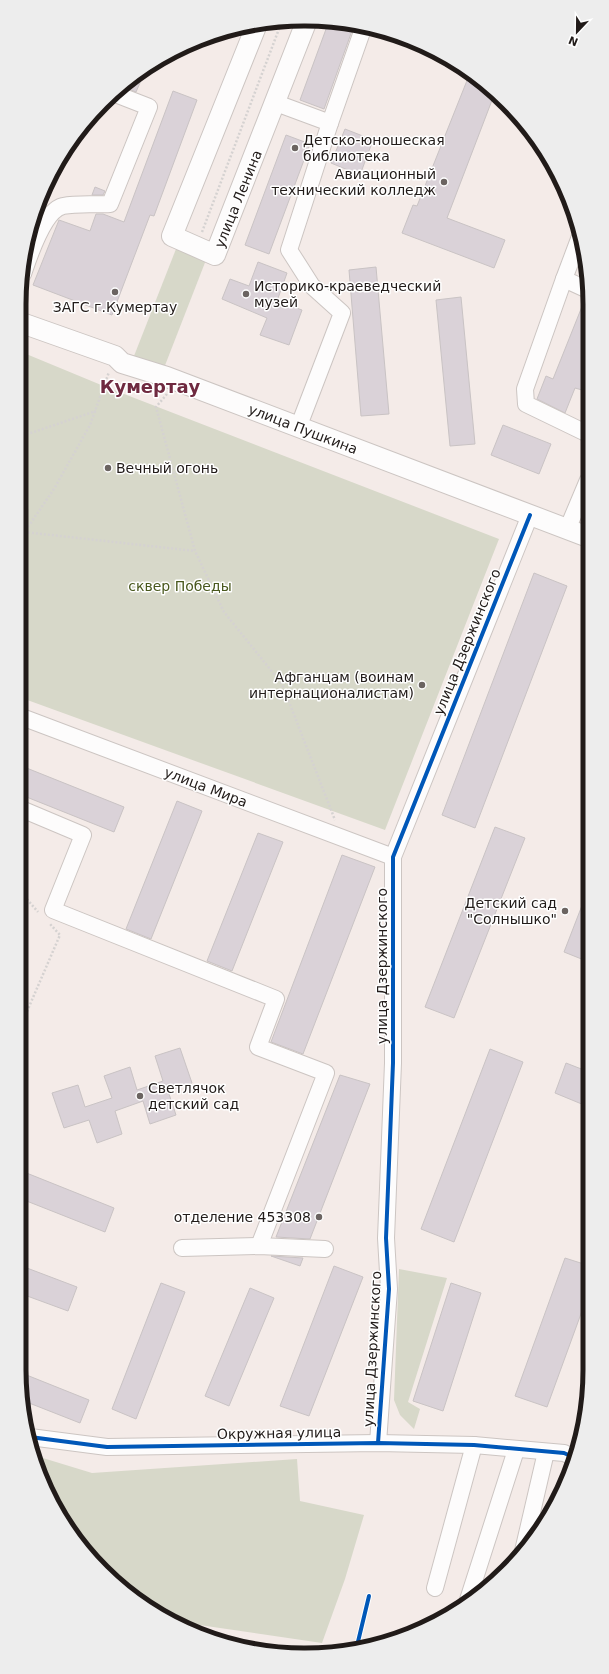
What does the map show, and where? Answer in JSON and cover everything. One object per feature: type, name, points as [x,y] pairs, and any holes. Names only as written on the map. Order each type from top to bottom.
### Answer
[{"type":"main road","name":"улица Ленина","points":[[254,30],[172,236],[215,255],[276,103],[305,26]]},
{"type":"main road","name":"улица Пушкина","points":[[26,324],[115,356],[122,363],[168,376],[178,382],[583,536]]},
{"type":"street","points":[[298,428],[342,313],[312,286],[289,250],[330,123],[362,32]]},
{"type":"street","points":[[30,255],[39,232],[49,217],[62,206],[110,204],[149,107],[120,96]]},
{"type":"street","points":[[276,103],[330,123]]},
{"type":"street","points":[[577,245],[525,389],[526,404],[583,432]]},
{"type":"street","points":[[564,279],[582,287]]},
{"type":"street","points":[[567,530],[583,492]]},
{"type":"street","name":"улица Дзержинского","points":[[378,1442],[390,1289],[386,1238],[393,1064],[393,857],[530,515]]},
{"type":"street","name":"улица Мира","points":[[26,719],[343,840],[393,857]]},
{"type":"street","points":[[26,811],[83,834],[53,910],[276,1000],[258,1047],[326,1073],[259,1246]]},
{"type":"street","points":[[182,1248],[259,1246],[325,1249]]},
{"type":"street","name":"Окружная улица","points":[[34,1438],[107,1447],[378,1442],[474,1445],[516,1450],[564,1453],[569,1455]]},
{"type":"street","points":[[435,1588],[474,1445]]},
{"type":"street","points":[[470,1593],[516,1450]]},
{"type":"street","points":[[526,1537],[546,1452]]},
{"type":"path","points":[[200,236],[280,27]]},
{"type":"path","points":[[26,529],[54,489],[90,425],[115,356]]},
{"type":"path","points":[[178,382],[156,407],[195,551],[224,612],[282,684],[343,840]]},
{"type":"path","points":[[26,435],[96,411]]},
{"type":"path","points":[[26,532],[195,551]]},
{"type":"path","points":[[26,898],[39,912]]},
{"type":"path","points":[[26,1014],[60,935],[44,918]]},
{"type":"green space","points":[[176,249],[206,260],[164,368],[134,356]]},
{"type":"green space","name":"сквер Победы","points":[[26,354],[106,387],[499,539],[385,830],[26,700]]},
{"type":"green space","points":[[399,1269],[447,1278],[408,1402],[420,1409],[414,1429],[400,1415],[394,1400]]},
{"type":"green space","points":[[40,1457],[92,1473],[297,1459],[300,1501],[364,1515],[345,1579],[322,1643],[191,1624],[165,1611],[121,1579],[95,1553],[63,1509],[47,1476]]},
{"type":"building","points":[[327,27],[352,30],[324,109],[300,100]]},
{"type":"building","points":[[142,79],[136,92],[129,89]]},
{"type":"building","name":"Авиационный технический колледж","points":[[468,79],[492,99],[447,218],[505,240],[494,268],[402,233],[413,205],[417,206]]},
{"type":"building","points":[[173,91],[197,100],[154,216],[150,215],[112,315],[33,285],[59,220],[90,231],[96,214],[103,214],[124,222]]},
{"type":"building","points":[[345,129],[373,140],[360,175],[331,163]]},
{"type":"building","points":[[286,135],[310,144],[269,254],[245,245]]},
{"type":"building","points":[[95,187],[105,191],[103,195],[92,195]]},
{"type":"building","points":[[258,262],[287,273],[277,301],[302,310],[289,345],[260,335],[267,318],[222,299],[230,279],[249,286]]},
{"type":"building","points":[[376,267],[389,414],[361,416],[349,270]]},
{"type":"building","points":[[461,297],[475,444],[450,446],[436,300]]},
{"type":"building","points":[[583,304],[583,388],[582,390],[575,388],[565,413],[537,399],[546,376],[553,379]]},
{"type":"building","points":[[503,425],[551,444],[539,474],[491,455]]},
{"type":"building","points":[[534,573],[567,586],[475,828],[442,815]]},
{"type":"building","points":[[26,768],[124,807],[114,832],[26,797]]},
{"type":"building","points":[[177,801],[202,811],[151,939],[126,929]]},
{"type":"building","points":[[495,827],[525,838],[454,1018],[425,1007]]},
{"type":"building","points":[[258,833],[283,842],[232,971],[207,961]]},
{"type":"building","points":[[342,855],[375,867],[303,1054],[271,1042]]},
{"type":"building","points":[[583,903],[583,960],[564,952]]},
{"type":"building","name":"Светлячок детский сад","points":[[180,1048],[192,1083],[168,1091],[176,1115],[150,1124],[143,1101],[115,1111],[122,1134],[97,1143],[89,1120],[64,1128],[52,1093],[78,1085],[85,1107],[112,1098],[104,1076],[130,1067],[137,1090],[163,1081],[155,1056]]},
{"type":"building","points":[[490,1049],[523,1062],[454,1242],[421,1229]]},
{"type":"building","points":[[566,1063],[583,1070],[583,1105],[555,1093]]},
{"type":"building","points":[[340,1075],[370,1084],[310,1239],[276,1237]]},
{"type":"building","points":[[26,1173],[114,1208],[105,1232],[26,1201]]},
{"type":"building","points":[[271,1256],[303,1258],[300,1266]]},
{"type":"building","points":[[565,1258],[583,1264],[583,1308],[547,1407],[515,1396]]},
{"type":"building","points":[[334,1266],[363,1277],[309,1416],[280,1406]]},
{"type":"building","points":[[26,1268],[77,1287],[68,1311],[26,1296]]},
{"type":"building","points":[[161,1283],[185,1292],[136,1419],[112,1409]]},
{"type":"building","points":[[451,1283],[481,1293],[443,1411],[413,1401]]},
{"type":"building","points":[[250,1288],[274,1298],[229,1406],[205,1396]]},
{"type":"building","points":[[26,1375],[89,1400],[80,1423],[28,1402]]},
{"type":"cycle path","points":[[378,1443],[389,1289],[386,1238],[393,1063],[393,857],[530,515]]},
{"type":"cycle path","points":[[34,1438],[107,1447],[378,1443],[474,1445],[564,1453],[569,1455]]},
{"type":"cycle path","points":[[358,1643],[369,1596]]},
{"type":"place","name":"Детско-юношеская библиотека","points":[[295,148]]},
{"type":"place","name":"Авиационный технический колледж","points":[[444,182]]},
{"type":"place","name":"ЗАГС г.Кумертау","points":[[115,292]]},
{"type":"place","name":"Историко-краеведческий музей","points":[[246,294]]},
{"type":"place","name":"Вечный огонь","points":[[108,468]]},
{"type":"place","name":"Афганцам (воинам интернационалистам)","points":[[422,685]]},
{"type":"place","name":"Детский сад \"Солнышко\"","points":[[565,911]]},
{"type":"place","name":"Светлячок детский сад","points":[[140,1096]]},
{"type":"place","name":"отделение 453308","points":[[319,1217]]},
{"type":"district","name":"Кумертау","points":[[150,386]]}]
